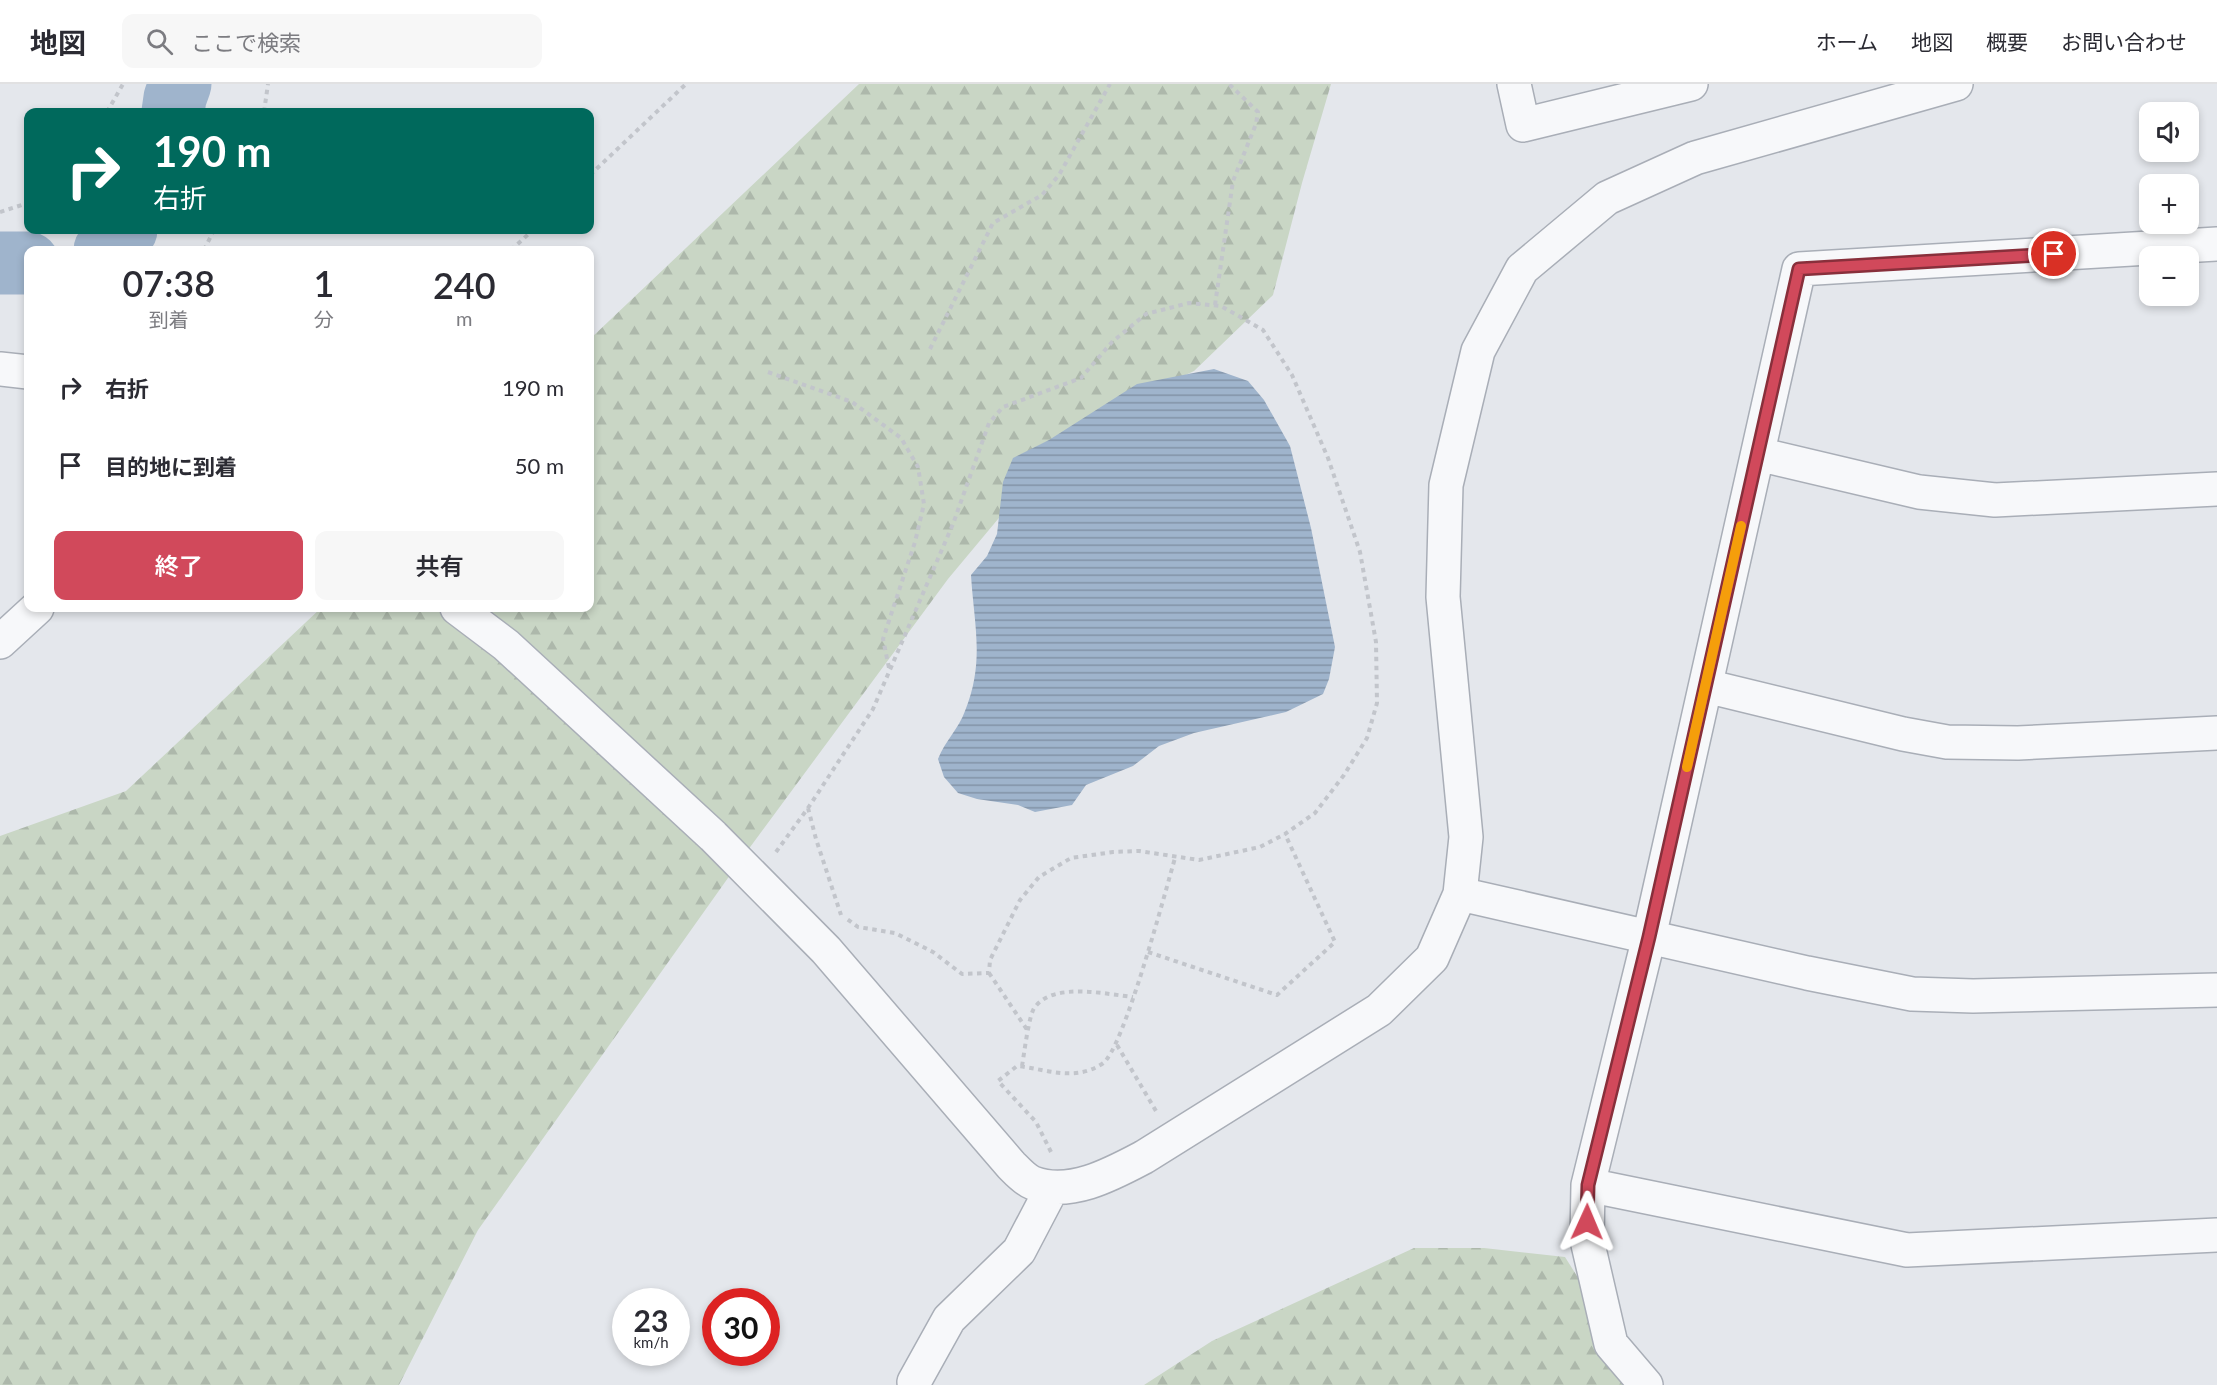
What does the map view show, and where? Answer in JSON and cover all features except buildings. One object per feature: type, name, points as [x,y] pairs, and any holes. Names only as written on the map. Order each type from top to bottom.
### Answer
[{"type":"street","points":[[1514,84],[1523,125],[1610,93],[1691,84]]},
{"type":"street","points":[[462,612],[507,645],[713,836],[756,879],[826,950],[1011,1166],[1030,1182],[1052,1188],[1107,1176],[1172,1139],[1379,1010],[1432,958],[1460,894],[1466,837],[1443,597],[1446,485],[1478,351],[1522,269],[1607,198],[1695,158],[1956,84]]},
{"type":"street","points":[[1646,1385],[1611,1344],[1587,1240],[1588,1185],[1649,937],[1799,269],[2217,244]]},
{"type":"street","points":[[0,369],[24,372]]},
{"type":"street","points":[[1758,454],[1919,492],[1995,500],[2217,489]]},
{"type":"street","points":[[0,642],[33,612]]},
{"type":"street","points":[[1706,686],[1903,734],[1947,742],[2018,742],[2217,733]]},
{"type":"street","points":[[1460,894],[1912,994],[1973,996],[2217,990]]},
{"type":"street","points":[[1588,1185],[1907,1250],[2217,1235]]},
{"type":"street","points":[[914,1382],[949,1319],[1019,1251],[1052,1188]]},
{"type":"path","points":[[110,108],[123,84]]},
{"type":"path","points":[[265,108],[268,84]]},
{"type":"path","points":[[594,171],[686,84]]},
{"type":"path","points":[[930,349],[993,224],[1042,195],[1059,175],[1110,84]]},
{"type":"path","points":[[1215,305],[1233,181],[1256,124],[1258,112],[1229,84]]},
{"type":"path","points":[[0,212],[24,204]]},
{"type":"path","points":[[515,246],[529,234]]},
{"type":"path","points":[[756,879],[808,808],[873,709],[952,524],[989,423],[1003,407],[1081,378],[1112,342],[1146,314],[1189,303],[1221,306],[1263,330],[1292,375],[1328,458],[1360,552],[1376,642],[1377,703],[1367,738],[1344,775],[1315,813],[1285,834],[1260,846],[1199,860],[1139,851],[1071,858],[1039,877],[1020,900],[990,960],[989,973],[1029,1032]]},
{"type":"path","points":[[768,372],[852,402],[901,438],[918,467],[924,504],[915,542],[883,639],[889,669]]},
{"type":"path","points":[[808,808],[840,914],[858,927],[895,933],[933,952],[962,974],[989,973]]},
{"type":"path","points":[[1148,952],[1277,995],[1335,942],[1285,834]]},
{"type":"path","points":[[1052,1188],[1051,1151],[1036,1122],[998,1081],[1017,1066],[1056,1074],[1084,1071],[1104,1064],[1117,1045],[1148,952],[1175,858]]},
{"type":"path","points":[[1022,1066],[1033,1008],[1048,996],[1071,991],[1133,997]]},
{"type":"path","points":[[1117,1045],[1172,1139]]},
{"type":"green space","points":[[859,84],[1331,84],[1273,295],[1194,371],[1074,428],[948,579],[745,854],[478,1230],[399,1385],[0,1385],[0,836],[126,791],[317,612],[594,612],[594,335]]},
{"type":"green space","points":[[1414,1248],[1484,1248],[1565,1257],[1623,1349],[1635,1385],[1144,1385],[1212,1341]]},
{"type":"water","points":[[1214,369],[1248,381],[1264,400],[1290,446],[1311,528],[1335,647],[1329,679],[1323,694],[1286,712],[1194,733],[1159,746],[1133,766],[1086,785],[1072,805],[1035,812],[1018,805],[977,799],[958,793],[944,777],[938,759],[962,717],[971,693],[975,676],[977,643],[971,575],[987,556],[997,534],[1003,482],[1013,458],[1049,440],[1137,384]]},
{"type":"waterway","points":[[174,108],[180,84]]},
{"type":"waterway","points":[[109,246],[122,234]]},
{"type":"waterway","points":[[0,263],[24,263]]},
{"type":"slow traffic","points":[[1687,767],[1741,526]]},
{"type":"route","points":[[1587,1222],[1588,1185],[1649,937],[1799,269],[2054,254]]}]
